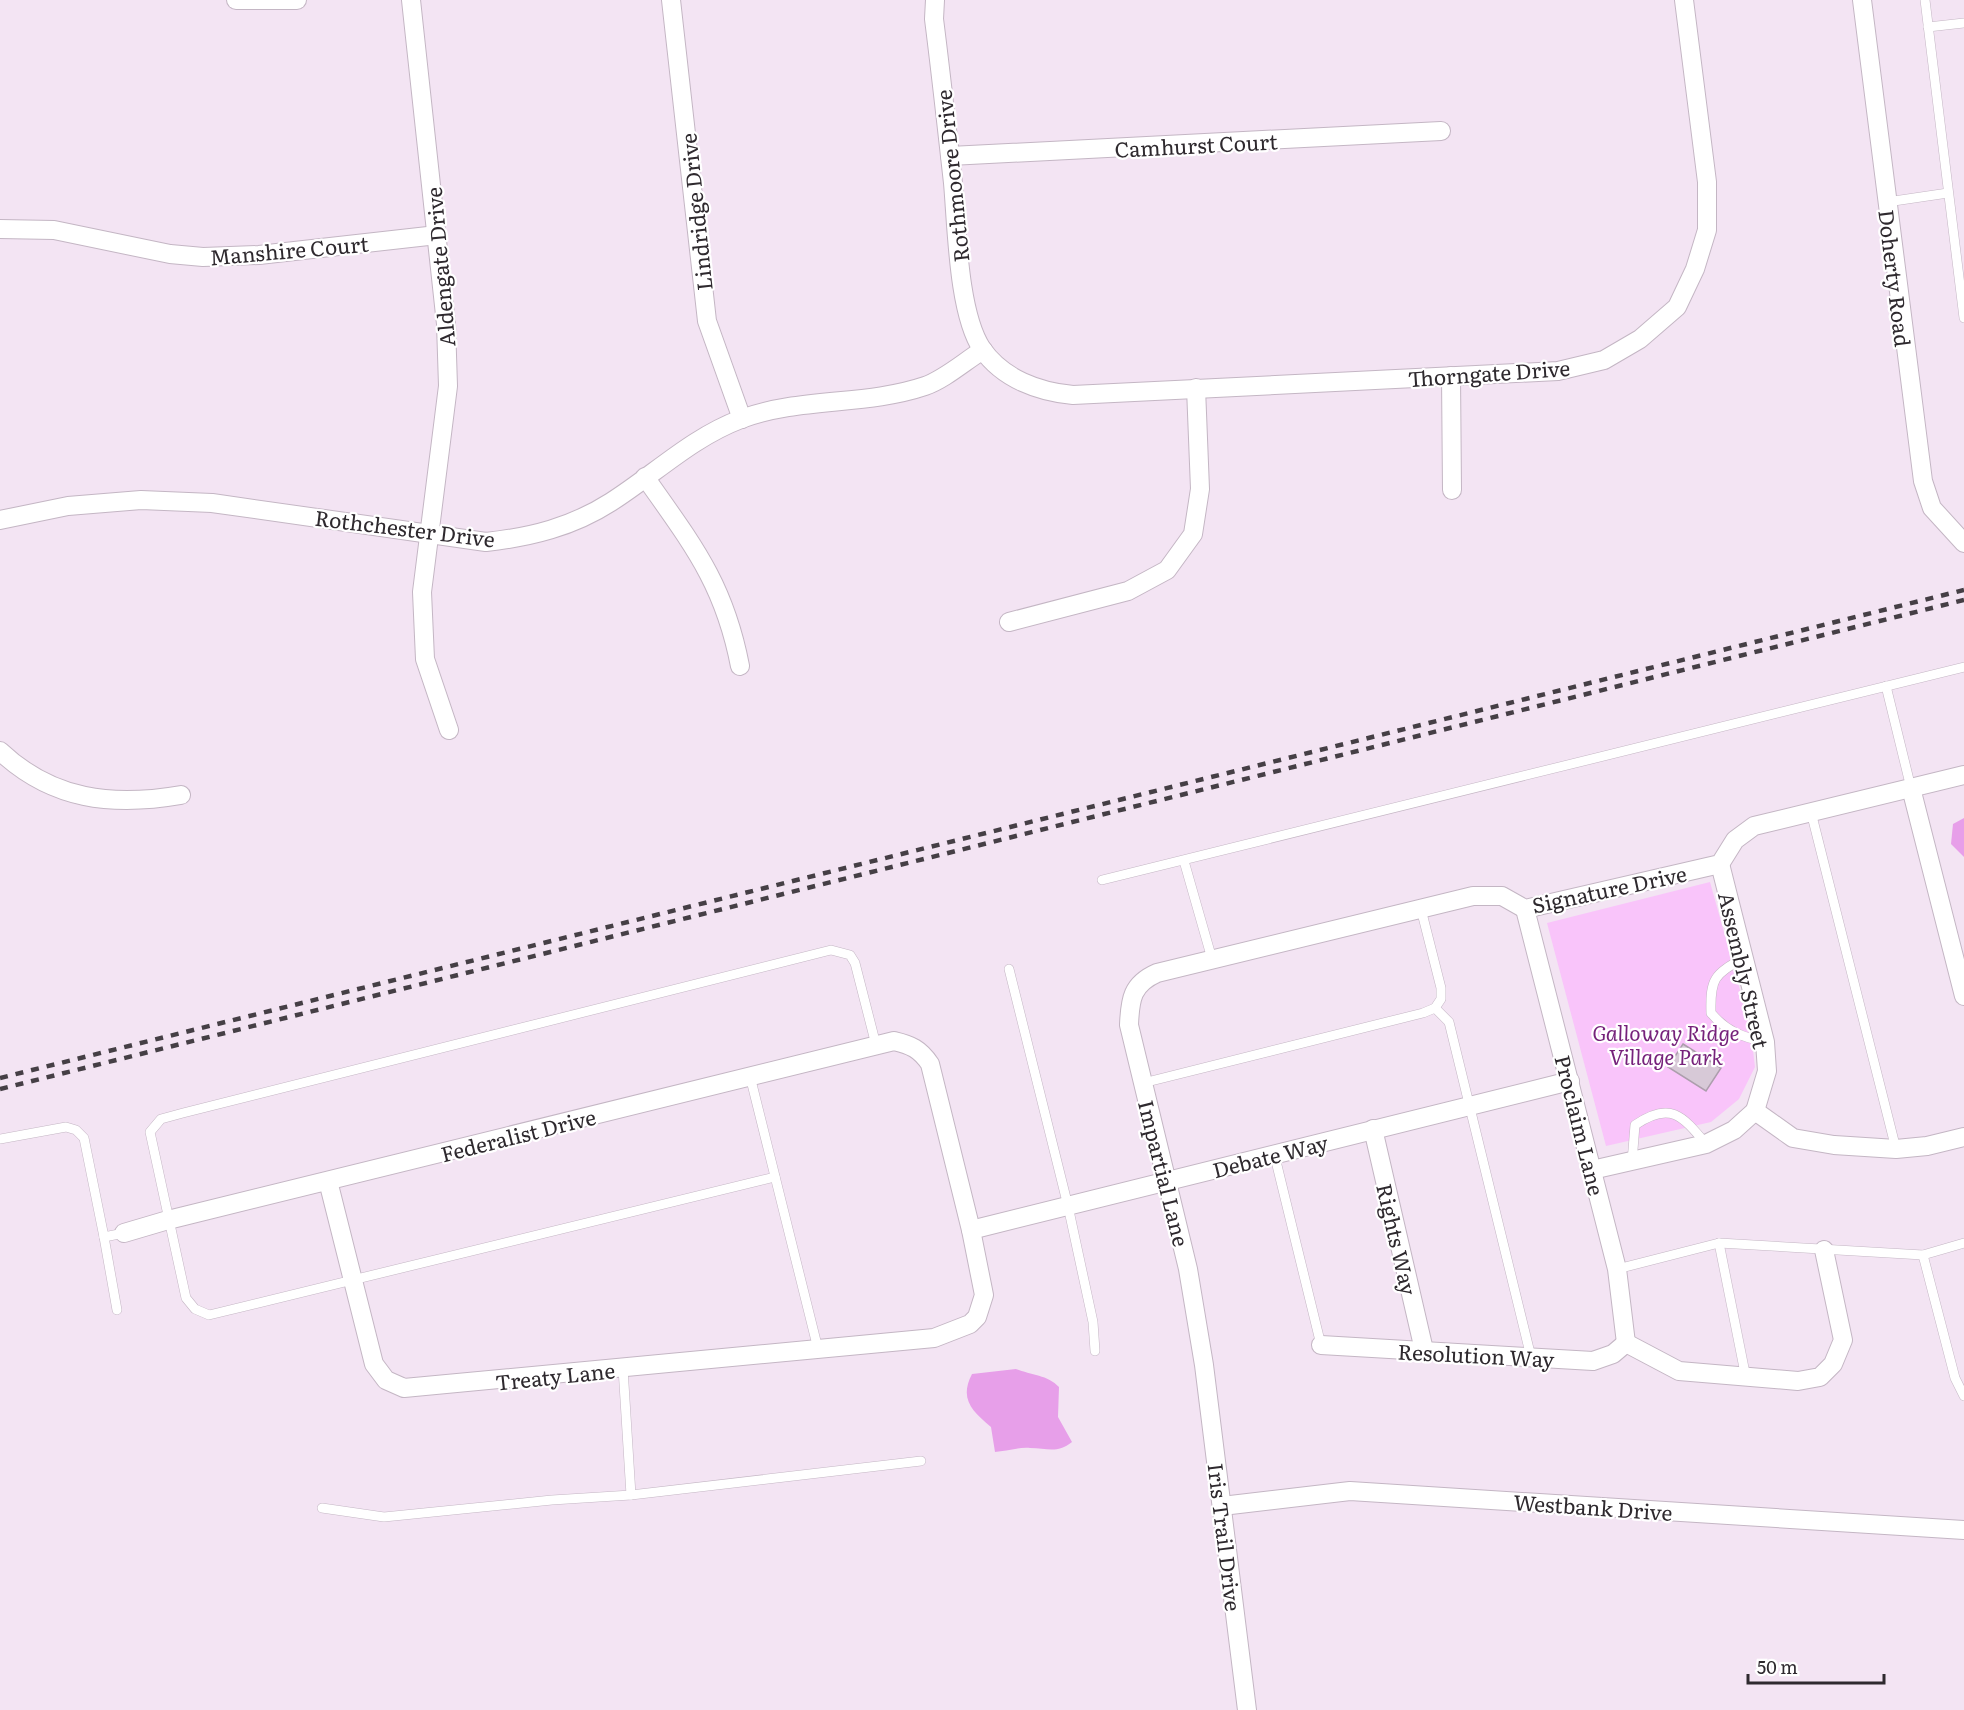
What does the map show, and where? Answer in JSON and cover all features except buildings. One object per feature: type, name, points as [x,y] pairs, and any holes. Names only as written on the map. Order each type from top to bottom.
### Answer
[{"type":"street","points":[[236,0],[297,0]]},
{"type":"street","name":"Aldengate Drive","points":[[411,0],[446,324],[448,386],[422,592],[425,659],[449,730]]},
{"type":"street","name":"Lindridge Drive","points":[[671,0],[707,321],[741,419]]},
{"type":"street","name":"Rothmoore Drive","points":[[936,0],[934,20],[962,279],[969,318],[983,350]]},
{"type":"street","name":"Thorngate Drive","points":[[983,350],[1012,376],[1029,386],[1053,393],[1073,395],[1558,371],[1604,360],[1640,339],[1677,307],[1695,270],[1707,230],[1707,182],[1684,0]]},
{"type":"street","name":"Doherty Road","points":[[1862,0],[1924,488],[1932,508],[1964,543]]},
{"type":"street","name":"Camhurst Court","points":[[950,156],[1441,131]]},
{"type":"street","name":"Manshire Court","points":[[0,229],[54,230],[170,254],[203,257],[259,255],[437,235]]},
{"type":"street","name":"Rothchester Drive","points":[[0,520],[68,506],[141,500],[212,503],[486,542],[551,531],[610,502],[707,434],[741,419],[796,406],[902,393],[928,385],[983,350]]},
{"type":"street","points":[[1451,376],[1452,490]]},
{"type":"street","points":[[1009,622],[1128,591],[1167,570],[1193,534],[1195,523],[1200,489],[1196,388]]},
{"type":"street","points":[[645,477],[701,556],[733,631],[740,666]]},
{"type":"street","points":[[0,751],[35,779],[67,794],[92,799],[162,798],[181,795]]},
{"type":"street","points":[[1720,864],[1744,832],[1754,826],[1964,775]]},
{"type":"street","points":[[1911,788],[1964,996]]},
{"type":"street","name":"Signature Drive","points":[[1138,984],[1157,973],[1212,959],[1493,894],[1512,899],[1525,909],[1720,864]]},
{"type":"street","name":"Assembly Street","points":[[1720,864],[1765,1042],[1767,1071],[1755,1111]]},
{"type":"street","name":"Proclaim Lane","points":[[1525,909],[1617,1269],[1626,1342]]},
{"type":"street","name":"Impartial Lane","points":[[1138,984],[1131,996],[1129,1025],[1188,1269],[1204,1365]]},
{"type":"street","name":"Federalist Drive","points":[[124,1233],[168,1220],[876,1045],[894,1041],[912,1045]]},
{"type":"street","name":"Treaty Lane","points":[[328,1181],[351,1281],[374,1364],[386,1380],[404,1388],[934,1338],[962,1329],[977,1317],[984,1294],[971,1230],[930,1064],[912,1045]]},
{"type":"street","name":"Debate Way","points":[[971,1230],[1470,1104],[1570,1081]]},
{"type":"street","points":[[1592,1170],[1706,1144],[1734,1130],[1755,1111],[1793,1138],[1834,1145],[1896,1149],[1927,1146],[1964,1137]]},
{"type":"street","name":"Rights Way","points":[[1372,1129],[1424,1350]]},
{"type":"street","points":[[1626,1342],[1679,1371],[1798,1381],[1820,1377],[1833,1364],[1843,1340],[1824,1250]]},
{"type":"street","name":"Resolution Way","points":[[1321,1345],[1593,1361],[1613,1354],[1626,1342]]},
{"type":"street","name":"Iris Trail Drive","points":[[1204,1365],[1247,1710]]},
{"type":"street","name":"Westbank Drive","points":[[1222,1506],[1350,1491],[1964,1530]]},
{"type":"lane","points":[[1925,0],[1964,318]]},
{"type":"lane","points":[[1928,27],[1964,23]]},
{"type":"lane","points":[[1887,202],[1948,193]]},
{"type":"lane","points":[[1102,880],[1964,668]]},
{"type":"lane","points":[[1886,686],[1911,788]]},
{"type":"lane","points":[[1811,812],[1896,1149]]},
{"type":"lane","points":[[1184,861],[1212,959]]},
{"type":"lane","points":[[1143,1083],[1423,1013],[1435,1008],[1441,999],[1441,988],[1421,909]]},
{"type":"lane","points":[[775,1177],[209,1315],[195,1309],[186,1298],[150,1132],[161,1119],[831,950],[850,955],[855,963],[876,1045]]},
{"type":"lane","points":[[1744,958],[1720,971],[1710,988],[1711,1013],[1721,1025],[1740,1036],[1765,1042]]},
{"type":"lane","points":[[1009,969],[1068,1206],[1093,1322],[1095,1351]]},
{"type":"lane","points":[[1435,1008],[1449,1022],[1531,1357]]},
{"type":"lane","points":[[750,1076],[818,1349]]},
{"type":"lane","points":[[1632,1162],[1635,1125],[1651,1114],[1671,1112],[1688,1122],[1706,1144]]},
{"type":"lane","points":[[0,1139],[66,1127],[76,1130],[84,1138],[117,1310]]},
{"type":"lane","points":[[1274,1153],[1321,1345]]},
{"type":"lane","points":[[104,1237],[124,1233]]},
{"type":"lane","points":[[1617,1269],[1719,1243],[1923,1255],[1964,1244]]},
{"type":"lane","points":[[1719,1243],[1746,1378]]},
{"type":"lane","points":[[1923,1255],[1955,1378],[1964,1396]]},
{"type":"lane","points":[[623,1368],[631,1495]]},
{"type":"lane","points":[[322,1508],[384,1517],[552,1500],[631,1495],[921,1461]]},
{"type":"green space","name":"Galloway Ridge Village Park","points":[[1710,882],[1750,1026],[1755,1067],[1739,1099],[1711,1122],[1606,1146],[1547,923]]},
{"type":"shaded area","points":[[1964,818],[1964,857],[1951,844],[1953,824]]},
{"type":"shaded area","points":[[1016,1369],[1045,1378],[1059,1387],[1058,1417],[1072,1442],[1067,1446],[1052,1450],[1026,1448],[995,1452],[991,1427],[969,1404],[968,1383],[972,1374]]},
{"type":"railway","points":[[0,1078],[1964,590]]},
{"type":"railway","points":[[0,1089],[1964,600]]}]
